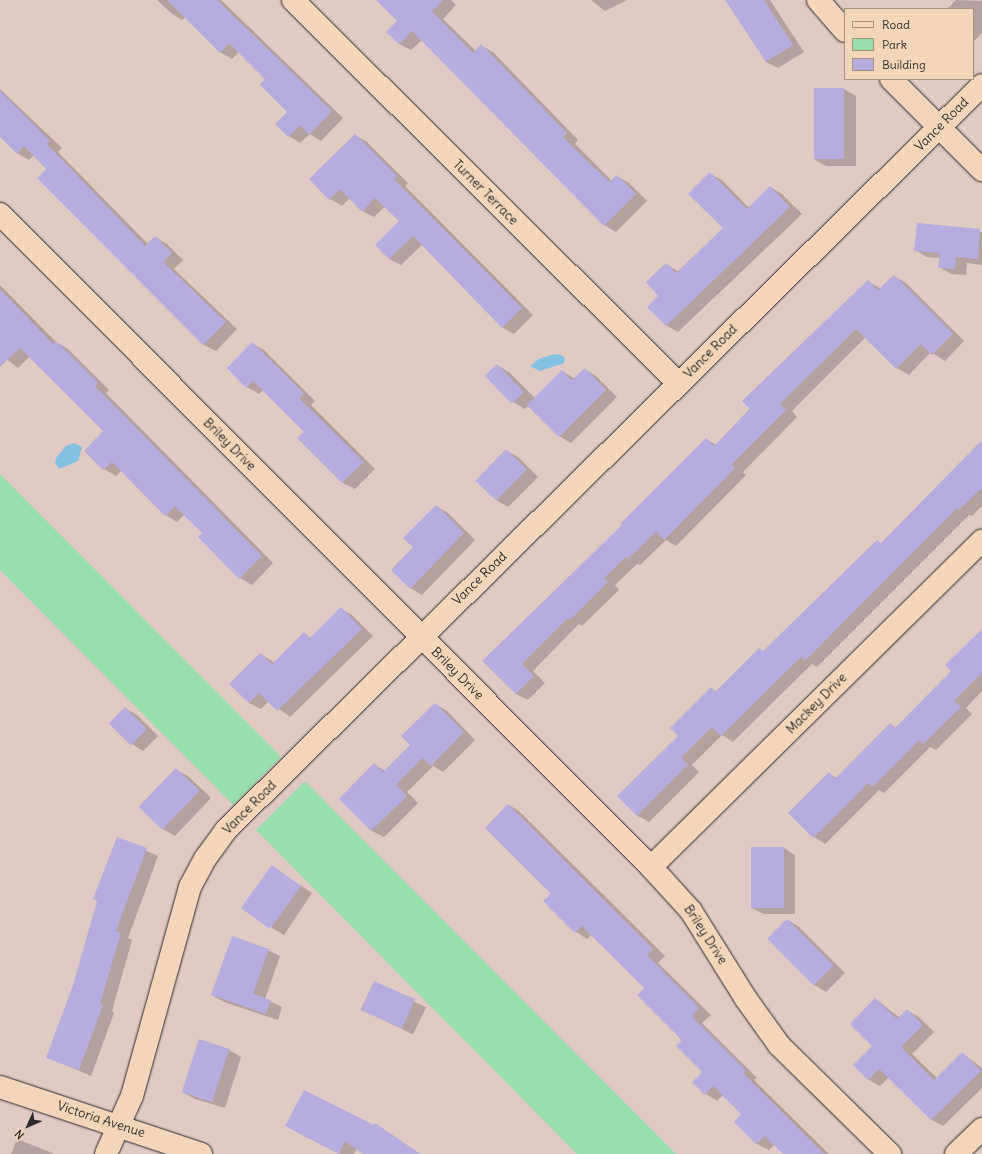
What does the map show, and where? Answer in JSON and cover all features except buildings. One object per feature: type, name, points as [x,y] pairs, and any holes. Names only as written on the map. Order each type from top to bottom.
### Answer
[{"type":"street","name":"Turner Terrace","points":[[293,0],[679,384]]},
{"type":"street","points":[[818,0],[844,30]]},
{"type":"street","points":[[892,80],[982,170]]},
{"type":"street","name":"Vance Road","points":[[106,1154],[132,1096],[190,886],[205,859],[226,830],[982,85]]},
{"type":"street","name":"Briley Drive","points":[[0,214],[420,638],[651,867],[691,911],[746,999],[779,1045],[890,1154]]},
{"type":"street","name":"Mackey Drive","points":[[651,867],[982,541]]},
{"type":"street","name":"Victoria Avenue","points":[[0,1087],[201,1154]]},
{"type":"street","points":[[956,1154],[982,1129]]},
{"type":"green space","points":[[0,474],[281,757],[233,805],[0,570]]},
{"type":"green space","points":[[305,781],[676,1154],[577,1154],[256,830]]},
{"type":"water","points":[[554,354],[561,355],[565,358],[564,363],[540,371],[530,366],[539,359]]},
{"type":"water","points":[[74,443],[82,447],[78,461],[59,469],[55,462],[56,458],[66,446]]}]
